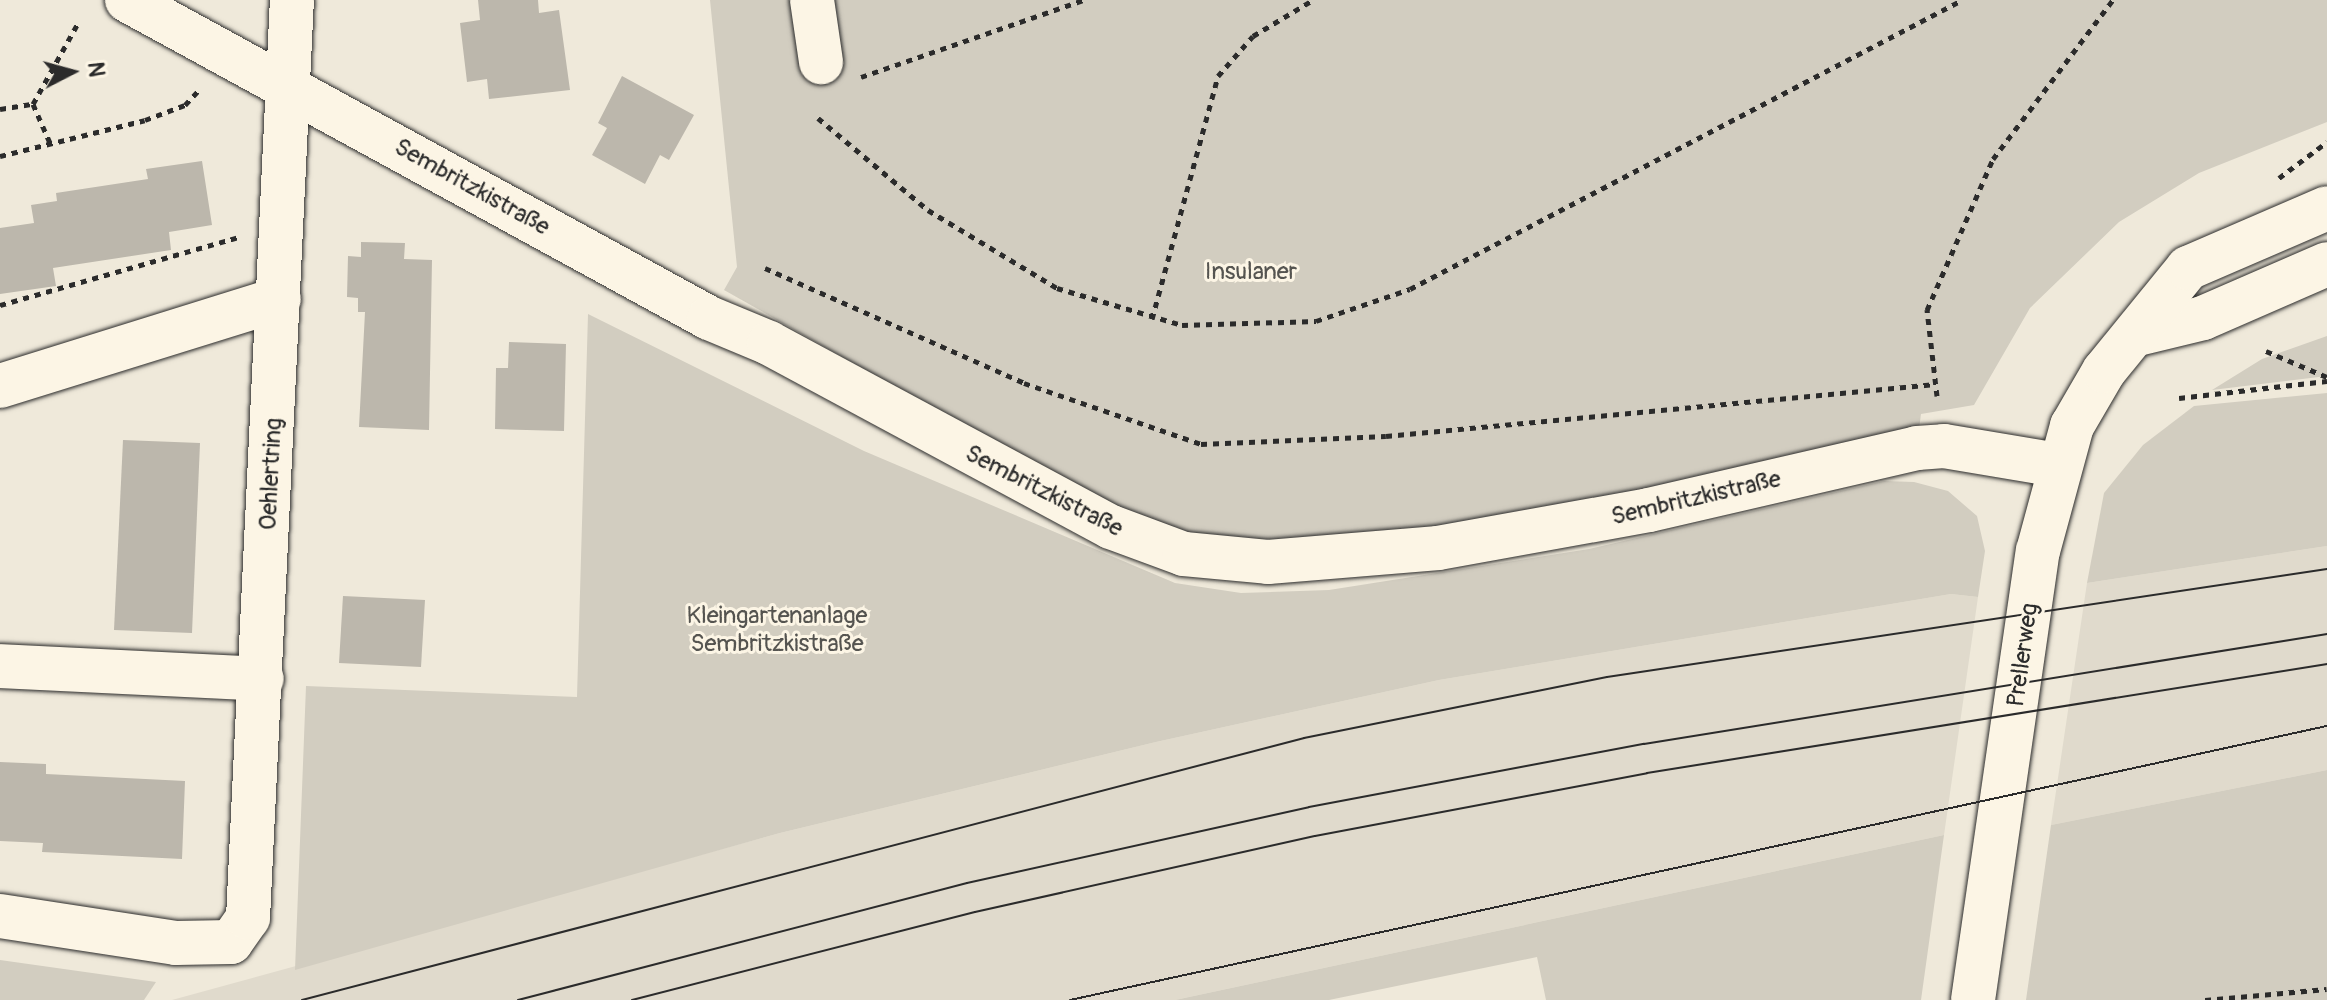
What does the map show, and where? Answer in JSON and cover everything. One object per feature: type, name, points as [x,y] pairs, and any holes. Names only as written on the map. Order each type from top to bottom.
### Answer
[{"type":"street","name":"Sembritzkistraße","points":[[127,0],[1075,509],[1184,554],[1268,562],[1438,548],[1649,510],[1917,448],[1944,446],[2057,465]]},
{"type":"street","name":"Oehlertring","points":[[0,916],[176,943],[231,942],[248,918],[252,893],[292,0]]},
{"type":"street","points":[[812,0],[835,71]]},
{"type":"street","name":"Prellerweg","points":[[1973,1000],[2038,551],[2057,465],[2084,401],[2188,268],[2327,208]]},
{"type":"street","points":[[2137,334],[2203,318],[2327,264]]},
{"type":"street","points":[[0,386],[279,299]]},
{"type":"street","points":[[0,666],[262,679]]},
{"type":"path","points":[[835,71],[1083,0]]},
{"type":"path","points":[[1152,320],[1218,76],[1253,36],[1313,0]]},
{"type":"path","points":[[818,118],[928,210],[1057,288],[1152,320],[1215,326],[1316,321],[1410,289],[1962,0]]},
{"type":"path","points":[[1937,396],[1927,310],[1993,159],[2113,0]]},
{"type":"path","points":[[33,104],[78,23]]},
{"type":"path","points":[[0,156],[145,120],[185,105],[199,90]]},
{"type":"path","points":[[0,109],[33,104]]},
{"type":"path","points":[[33,104],[51,145]]},
{"type":"path","points":[[2274,180],[2327,142]]},
{"type":"path","points":[[0,305],[242,236]]},
{"type":"path","points":[[765,268],[1024,383],[1201,444],[1386,436],[1936,384]]},
{"type":"path","points":[[2266,351],[2327,379]]},
{"type":"path","points":[[2179,398],[2327,379]]},
{"type":"path","points":[[2205,1000],[2327,989]]},
{"type":"shaded area","points":[[2327,546],[2327,770],[2051,825],[2087,583]]},
{"type":"shaded area","points":[[1951,594],[1978,597],[1944,835],[1175,1000],[172,1000],[780,833],[1156,742],[1439,680]]},
{"type":"green space","name":"Insulaner","points":[[710,0],[2327,0],[2327,122],[2199,173],[2119,222],[2030,308],[1974,405],[1921,414],[1919,429],[1565,509],[1321,544],[1207,540],[1105,505],[724,290],[737,267]]},
{"type":"green space","name":"Kleingartenanlage Sembritzkistraße","points":[[588,314],[864,451],[1175,583],[1241,593],[1329,590],[1589,549],[1884,481],[1914,482],[1948,491],[1977,516],[1985,551],[1978,597],[1951,594],[1439,680],[1156,742],[780,833],[295,970],[306,686],[577,697]]},
{"type":"green space","points":[[2327,336],[2327,376],[2212,390],[2262,359]]},
{"type":"green space","points":[[2327,393],[2327,546],[2087,583],[2104,493],[2143,445],[2194,406]]},
{"type":"green space","points":[[2327,770],[2327,1000],[2026,1000],[2051,825]]},
{"type":"green space","points":[[1944,835],[1921,1000],[1546,1000],[1537,957],[1329,1000],[1175,1000]]},
{"type":"green space","points":[[0,960],[156,982],[144,1000],[0,1000]]},
{"type":"building","points":[[478,0],[538,0],[539,13],[559,10],[570,90],[489,99],[487,79],[467,82],[460,23],[480,20]]},
{"type":"building","points":[[622,76],[694,115],[669,160],[660,155],[645,184],[592,155],[607,128],[598,123]]},
{"type":"building","points":[[202,161],[212,225],[169,232],[171,250],[53,268],[56,286],[0,294],[0,228],[34,223],[31,205],[57,201],[56,193],[148,179],[146,169]]},
{"type":"building","points":[[361,242],[405,243],[404,259],[432,260],[429,430],[359,427],[365,312],[358,312],[358,298],[347,297],[348,256],[361,257]]},
{"type":"building","points":[[509,342],[566,344],[564,431],[495,429],[496,368],[508,368]]},
{"type":"building","points":[[123,440],[200,443],[192,633],[114,630]]},
{"type":"building","points":[[343,596],[425,600],[421,667],[339,663]]},
{"type":"building","points":[[0,762],[46,764],[46,774],[185,781],[182,859],[42,852],[43,843],[0,841]]},
{"type":"tram line","points":[[302,1000],[1304,738],[1607,677],[2327,569]]},
{"type":"tram line","points":[[518,1000],[967,883],[1309,807],[1644,744],[2327,634]]},
{"type":"tram line","points":[[632,1000],[975,912],[1315,836],[1647,773],[2327,664]]},
{"type":"tram line","points":[[1070,1000],[2327,726]]}]
